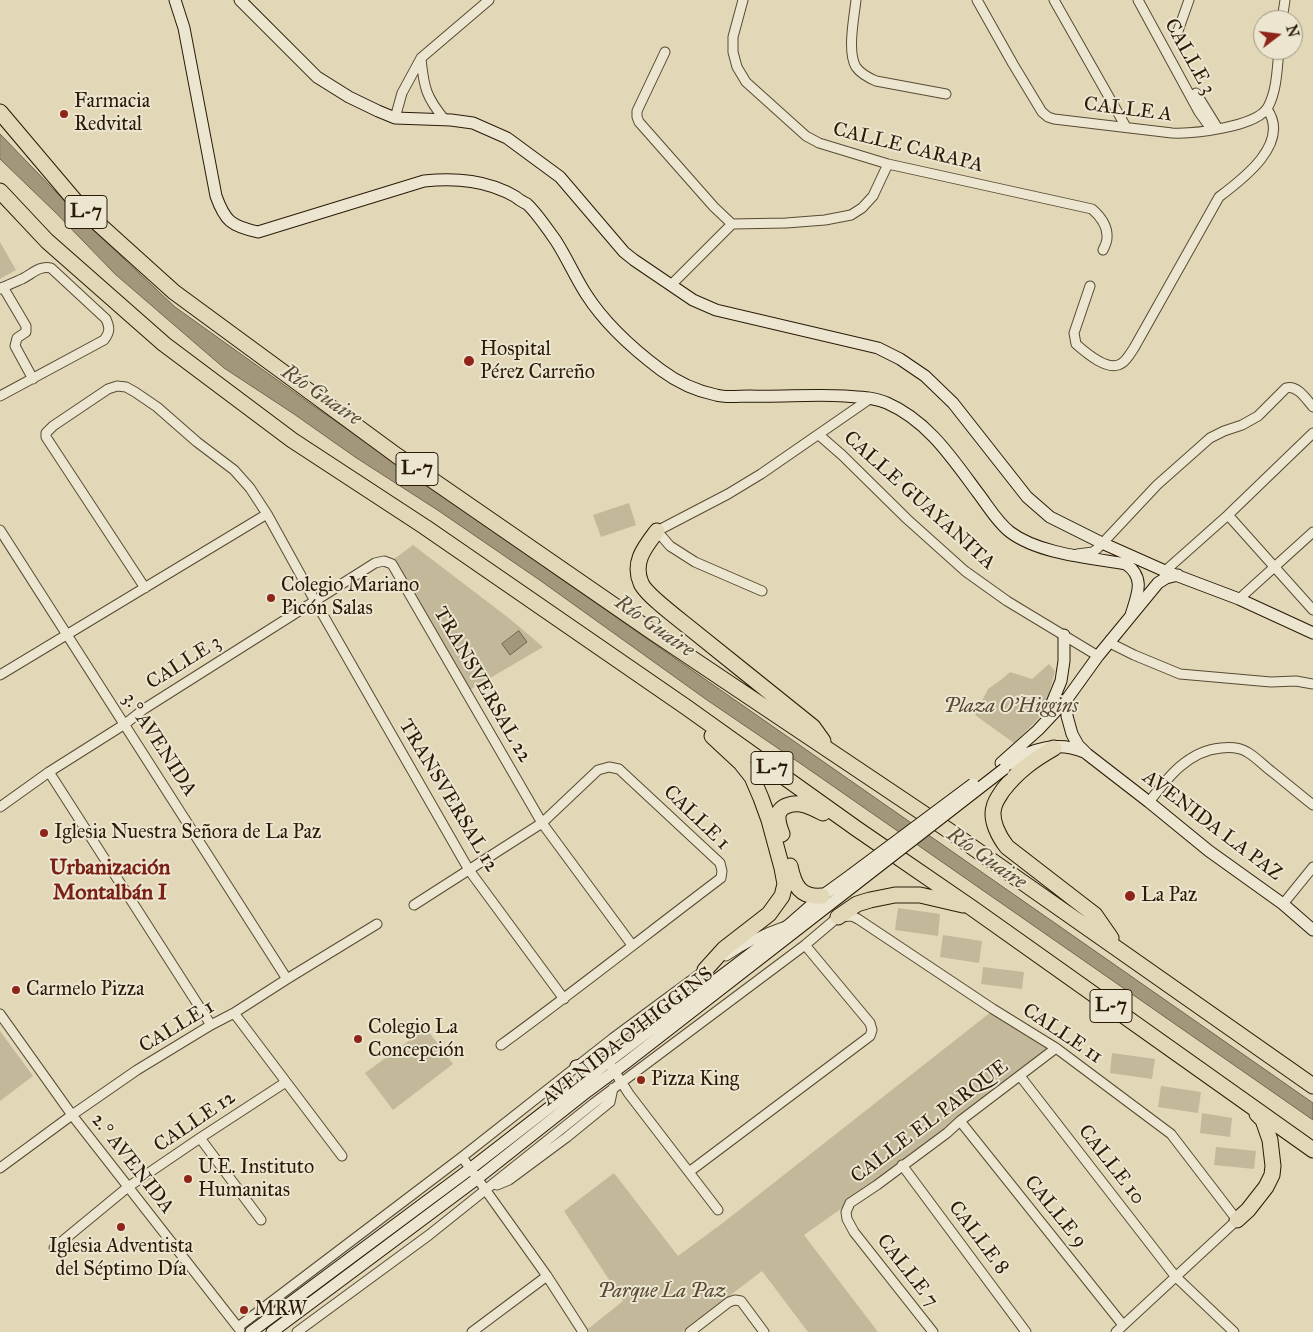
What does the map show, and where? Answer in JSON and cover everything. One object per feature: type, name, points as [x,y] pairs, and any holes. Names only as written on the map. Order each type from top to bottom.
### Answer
[{"type":"highway","name":"L-7","points":[[0,112],[82,209],[174,292],[403,460],[654,633],[948,830],[1313,1086]]},
{"type":"highway","name":"L-7","points":[[0,191],[47,241],[164,344],[292,440],[425,527],[686,708],[1313,1150]]},
{"type":"highway","points":[[657,531],[643,550],[638,561],[639,576],[644,589],[668,611],[813,727],[830,751]]},
{"type":"highway","points":[[686,708],[700,727],[741,763],[752,777],[769,820],[785,884],[782,896],[769,914],[724,949],[705,970]]},
{"type":"highway","points":[[1054,748],[1024,767],[1011,779],[998,797],[993,809],[995,827],[1000,839],[1007,847],[1095,915],[1117,948]]},
{"type":"highway","points":[[822,896],[807,896],[801,892],[795,883],[778,812],[783,807],[791,804],[804,804],[857,829]]},
{"type":"highway","points":[[838,917],[857,904],[888,896],[901,895],[920,895],[972,908]]},
{"type":"highway","points":[[1237,1220],[1248,1210],[1266,1186],[1274,1166],[1270,1140],[1263,1120],[1250,1105]]},
{"type":"main road","points":[[175,0],[184,28],[216,196],[221,212],[229,222],[258,232],[424,182],[446,179],[478,182],[503,190],[526,204],[556,241],[585,293],[600,313],[622,337],[664,372],[686,385],[717,396],[828,395],[871,398],[886,402],[909,414],[930,432],[942,445],[993,514],[1010,532],[1022,540],[1070,555]]},
{"type":"main road","points":[[240,0],[317,76],[349,97],[395,118],[473,123],[507,138],[554,172],[624,252],[693,300],[716,310],[869,346],[883,350],[900,359],[925,376],[953,403],[1027,497],[1050,517],[1165,571],[1239,599],[1313,633]]},
{"type":"main road","name":"AVENIDA O'HIGGINS","points":[[1070,555],[1126,564],[1132,569],[1137,576],[1139,584],[1131,615]]},
{"type":"main road","name":"AVENIDA O'HIGGINS","points":[[611,1067],[1003,766],[1067,699],[1110,640],[1161,580],[1178,576]]},
{"type":"main road","points":[[1038,730],[1048,713],[1061,681],[1064,661],[1064,635]]},
{"type":"main road","name":"AVENIDA LA PAZ","points":[[1067,699],[1067,716],[1072,734],[1078,745],[1087,754],[1209,851],[1283,904],[1313,930]]},
{"type":"main road","name":"AVENIDA LA PAZ","points":[[1003,766],[1029,752],[1042,748],[1077,749],[1087,754]]},
{"type":"main road","name":"AVENIDA O'HIGGINS","points":[[251,1332],[588,1091],[611,1067],[790,924],[822,896],[854,879]]},
{"type":"main road","points":[[576,1066],[611,1067]]},
{"type":"main road","name":"AVENIDA O'HIGGINS","points":[[272,1332],[474,1173]]},
{"type":"street","points":[[395,118],[402,93],[422,58],[489,0]]},
{"type":"street","name":"CALLE CARAPA","points":[[743,0],[733,37],[736,67],[746,82],[806,136],[818,143],[888,164],[1092,209],[1106,227],[1108,239],[1103,250]]},
{"type":"street","points":[[856,0],[851,52],[856,67],[867,78],[946,94]]},
{"type":"street","name":"CALLE A","points":[[977,0],[1012,64],[1042,112],[1048,117],[1187,134],[1229,127],[1256,118],[1267,109]]},
{"type":"street","points":[[1054,0],[1126,127]]},
{"type":"street","name":"CALLE 3","points":[[1138,0],[1159,33]]},
{"type":"street","name":"CALLE 3","points":[[1143,0],[1200,112],[1215,130]]},
{"type":"street","points":[[1178,31],[1190,0]]},
{"type":"street","points":[[665,52],[637,111],[637,117],[639,122],[714,207],[732,224]]},
{"type":"street","points":[[422,58],[424,88],[445,120]]},
{"type":"street","points":[[1090,286],[1074,333],[1076,344],[1090,356],[1111,366],[1116,366],[1122,363],[1134,348],[1219,197],[1259,162],[1271,144],[1274,127],[1272,116],[1267,109],[1274,90],[1278,60]]},
{"type":"street","points":[[672,284],[732,224],[804,222],[851,216],[873,196],[888,164]]},
{"type":"street","points":[[0,396],[34,379],[104,340],[109,334],[106,319],[51,268],[46,267],[38,269],[2,288],[26,326],[26,332],[17,338],[15,346],[34,379]]},
{"type":"street","name":"TRANSVERSAL 12","points":[[145,588],[46,437],[46,433],[53,426],[117,386],[126,387],[157,407],[197,442],[234,470],[250,488],[267,514],[469,870],[564,1000]]},
{"type":"street","points":[[1070,555],[1093,552],[1157,485],[1210,438],[1224,430],[1242,425],[1258,416],[1286,388],[1292,387],[1297,389],[1313,407]]},
{"type":"street","name":"CALLE GUAYANITA","points":[[657,531],[728,494],[761,474],[871,398]]},
{"type":"street","points":[[1165,571],[1228,515],[1313,433]]},
{"type":"street","name":"CALLE GUAYANITA","points":[[819,435],[965,571],[1007,601],[1098,656]]},
{"type":"street","points":[[0,676],[267,514]]},
{"type":"street","points":[[1228,515],[1313,610]]},
{"type":"street","name":"3.° AVENIDA","points":[[0,530],[287,979]]},
{"type":"street","points":[[657,531],[670,546],[695,562],[762,591]]},
{"type":"street","points":[[1239,599],[1313,532]]},
{"type":"street","name":"CALLE 3","points":[[0,806],[49,772],[125,724],[144,709],[315,601],[375,564],[384,561],[392,564]]},
{"type":"street","name":"TRANSVERSAL 22","points":[[392,564],[542,824],[632,945]]},
{"type":"street","points":[[1110,640],[1114,645],[1180,674],[1271,682],[1296,681],[1313,684]]},
{"type":"street","points":[[1149,802],[1173,772],[1188,760],[1201,752],[1213,748],[1226,747],[1237,748],[1252,755],[1313,805]]},
{"type":"street","name":"CALLE 1","points":[[414,905],[542,824],[598,770],[608,767],[619,769],[720,864],[721,878],[632,945],[564,1000],[501,1046]]},
{"type":"street","points":[[49,772],[211,1025]]},
{"type":"street","points":[[1283,904],[1313,867]]},
{"type":"street","name":"CALLE 11","points":[[838,917],[852,916],[858,919],[993,1009],[1056,1048],[1171,1134],[1237,1220]]},
{"type":"street","name":"AVENIDA O'HIGGINS","points":[[612,1090],[805,945],[838,917]]},
{"type":"street","name":"CALLE 1","points":[[0,1168],[137,1070],[211,1025],[234,1014],[287,979],[378,924]]},
{"type":"street","name":"AVENIDA O'HIGGINS","points":[[241,1330],[248,1319],[462,1157],[576,1066],[705,970],[766,932],[790,924]]},
{"type":"street","points":[[689,1172],[870,1036],[872,1030],[870,1023],[805,945]]},
{"type":"street","name":"2.° AVENIDA","points":[[0,1014],[72,1115],[241,1330]]},
{"type":"street","points":[[234,1014],[342,1156]]},
{"type":"street","name":"CALLE EL PARQUE","points":[[854,1232],[847,1219],[846,1212],[850,1203],[947,1133],[1056,1048]]},
{"type":"street","points":[[611,1067],[718,1210]]},
{"type":"street","points":[[297,1332],[429,1235],[486,1190],[509,1180],[610,1102],[612,1090],[611,1067]]},
{"type":"street","name":"CALLE 10","points":[[1020,1076],[1175,1276],[1234,1332]]},
{"type":"street","name":"CALLE 12","points":[[54,1248],[128,1187],[286,1082]]},
{"type":"street","name":"CALLE 9","points":[[960,1121],[1123,1325]]},
{"type":"street","points":[[200,1138],[261,1220]]},
{"type":"street","points":[[462,1157],[547,1276],[583,1332]]},
{"type":"street","name":"CALLE 8","points":[[902,1165],[1026,1332]]},
{"type":"street","points":[[1116,1332],[1237,1220]]},
{"type":"street","name":"CALLE 7","points":[[854,1232],[933,1332]]},
{"type":"street","points":[[472,1332],[547,1276]]},
{"type":"street","points":[[690,1332],[728,1302],[735,1300],[741,1301],[764,1332]]},
{"type":"green space","points":[[0,242],[16,270],[0,279]]},
{"type":"green space","points":[[629,503],[636,525],[601,537],[593,515]]},
{"type":"green space","points":[[413,545],[510,619],[543,647],[468,691],[394,559]]},
{"type":"green space","name":"Plaza O'Higgins","points":[[1049,664],[1055,671],[1044,713],[1014,743],[975,715],[988,689],[1010,672],[1032,679]]},
{"type":"green space","points":[[898,908],[940,914],[938,936],[895,930]]},
{"type":"green space","points":[[943,935],[982,941],[979,963],[940,957]]},
{"type":"green space","points":[[983,967],[1024,972],[1022,989],[981,984]]},
{"type":"green space","name":"Parque La Paz","points":[[991,1012],[1053,1049],[876,1184],[804,1235],[878,1332],[808,1332],[762,1271],[682,1332],[590,1332],[588,1329],[623,1301],[564,1211],[614,1173],[678,1256]]},
{"type":"green space","points":[[426,1028],[453,1064],[393,1110],[365,1073]]},
{"type":"green space","points":[[0,1031],[33,1076],[0,1101]]},
{"type":"green space","points":[[1112,1053],[1155,1059],[1152,1079],[1110,1073]]},
{"type":"green space","points":[[1161,1086],[1201,1092],[1198,1113],[1158,1107]]},
{"type":"green space","points":[[1202,1113],[1232,1118],[1230,1137],[1200,1133]]},
{"type":"green space","points":[[1216,1147],[1256,1151],[1254,1169],[1214,1165]]},
{"type":"shaded area","points":[[0,134],[86,223],[175,307],[315,407],[1313,1103],[1313,1120],[707,700],[541,581],[224,368],[115,274],[0,159]]},
{"type":"shaded area","points":[[519,631],[527,642],[510,655],[502,644]]},
{"type":"place","name":"Farmacia Redvital","points":[[64,114]]},
{"type":"place","name":"Hospital Pérez Carreño","points":[[469,361]]},
{"type":"place","name":"Colegio Mariano Picón Salas","points":[[271,598]]},
{"type":"place","name":"Iglesia Nuestra Señora de La Paz","points":[[44,833]]},
{"type":"place","name":"La Paz","points":[[1130,896]]},
{"type":"place","name":"Carmelo Pizza","points":[[16,990]]},
{"type":"place","name":"Colegio La Concepción","points":[[358,1039]]},
{"type":"place","name":"Pizza King","points":[[641,1080]]},
{"type":"place","name":"U.E. Instituto Humanitas","points":[[188,1179]]},
{"type":"place","name":"Iglesia Adventista del Séptimo Día","points":[[121,1227]]},
{"type":"place","name":"MRW","points":[[244,1310]]},
{"type":"district","name":"Urbanización Montalbán I","points":[[110,882]]},
{"type":"water label","name":"Río Guaire","points":[[321,396]]},
{"type":"water label","name":"Río Guaire","points":[[654,627]]},
{"type":"water label","name":"Río Guaire","points":[[986,859]]}]
